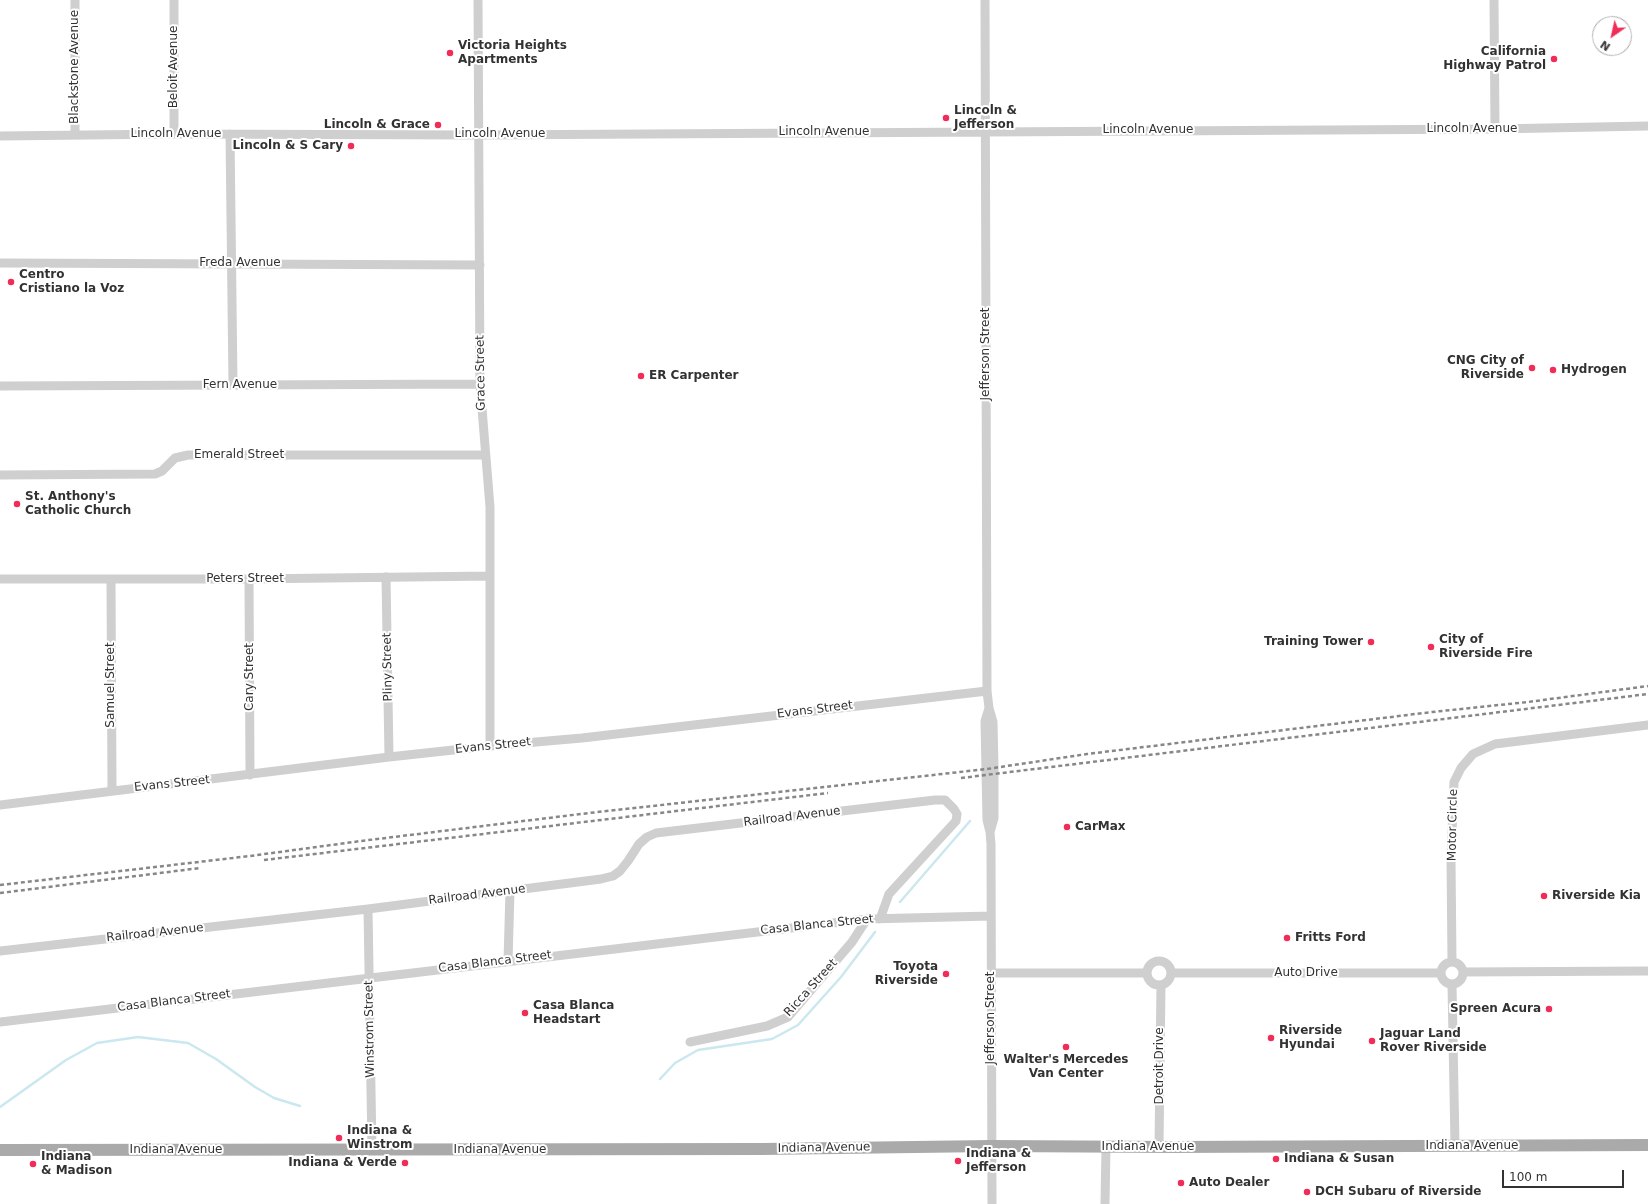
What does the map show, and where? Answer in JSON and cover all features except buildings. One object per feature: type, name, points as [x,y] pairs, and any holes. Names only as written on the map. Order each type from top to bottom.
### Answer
[{"type":"main road","name":"Indiana Avenue","points":[[0,1150],[762,1149],[991,1146],[1159,1147],[1648,1145]]},
{"type":"street","name":"Blackstone Avenue","points":[[75,0],[75,135]]},
{"type":"street","name":"Beloit Avenue","points":[[174,0],[174,134]]},
{"type":"street","name":"Grace Street","points":[[478,0],[480,384],[490,507],[490,746]]},
{"type":"street","name":"Jefferson Street","points":[[985,0],[987,691],[989,708],[993,722],[994,760],[994,818],[990,832],[992,916],[992,1204]]},
{"type":"street","points":[[1494,0],[1495,129]]},
{"type":"street","name":"Lincoln Avenue","points":[[0,136],[174,134],[478,135],[1495,129],[1648,126]]},
{"type":"street","points":[[230,134],[233,385]]},
{"type":"street","name":"Freda Avenue","points":[[0,263],[480,265]]},
{"type":"street","name":"Fern Avenue","points":[[0,386],[480,384]]},
{"type":"street","name":"Emerald Street","points":[[0,474],[155,474],[162,471],[175,458],[188,455],[485,455]]},
{"type":"street","name":"Peters Street","points":[[0,579],[249,579],[490,576]]},
{"type":"street","name":"Pliny Street","points":[[386,578],[389,757]]},
{"type":"street","name":"Samuel Street","points":[[111,579],[112,791]]},
{"type":"street","name":"Cary Street","points":[[249,579],[250,775]]},
{"type":"street","name":"Evans Street","points":[[0,805],[389,757],[582,738],[987,691]]},
{"type":"street","name":"Motor Circle","points":[[1452,962],[1451,859],[1454,782],[1461,768],[1473,754],[1494,744],[1648,725]]},
{"type":"street","name":"Railroad Avenue","points":[[0,951],[368,909],[600,880],[613,876],[620,871],[639,844],[647,837],[656,833],[945,800],[957,814],[956,820],[889,894],[880,919]]},
{"type":"street","points":[[508,961],[510,891]]},
{"type":"street","name":"Winstrom Street","points":[[368,909],[372,1150]]},
{"type":"street","name":"Casa Blanca Street","points":[[0,1022],[867,919],[992,916]]},
{"type":"street","name":"Ricca Street","points":[[690,1042],[767,1026],[788,1017],[852,942],[867,919]]},
{"type":"street","points":[[1155,961],[1159,961],[1166,963],[1172,973],[1167,982],[1157,985],[1150,981],[1147,973],[1149,966],[1155,961]]},
{"type":"street","points":[[1452,962],[1461,966],[1464,972],[1461,981],[1452,985],[1444,981],[1441,973],[1443,966],[1452,962]]},
{"type":"street","points":[[1464,972],[1648,971]]},
{"type":"street","points":[[992,974],[1147,973]]},
{"type":"street","name":"Auto Drive","points":[[1172,973],[1441,973]]},
{"type":"street","name":"Detroit Drive","points":[[1159,1147],[1160,985]]},
{"type":"street","points":[[1452,985],[1455,1145]]},
{"type":"street","points":[[1105,1204],[1106,1147]]},
{"type":"waterway","points":[[900,902],[970,821]]},
{"type":"waterway","points":[[660,1079],[675,1063],[698,1050],[772,1039],[798,1025],[841,977],[875,932]]},
{"type":"waterway","points":[[0,1107],[66,1060],[97,1043],[138,1037],[188,1043],[216,1059],[255,1087],[274,1098],[300,1106]]},
{"type":"railway","points":[[0,885],[250,856],[589,813],[987,769],[1087,754],[1432,712],[1528,702],[1648,686]]},
{"type":"railway","points":[[961,778],[1648,694]]},
{"type":"railway","points":[[264,860],[828,793]]},
{"type":"railway","points":[[0,893],[200,868]]},
{"type":"place","name":"Victoria Heights Apartments","points":[[450,53]]},
{"type":"place","name":"California Highway Patrol","points":[[1554,59]]},
{"type":"place","name":"Lincoln & Jefferson","points":[[946,118]]},
{"type":"place","name":"Lincoln & Grace","points":[[438,125]]},
{"type":"place","name":"Lincoln & S Cary","points":[[351,146]]},
{"type":"place","name":"Centro Cristiano la Voz","points":[[11,282]]},
{"type":"place","name":"CNG City of Riverside","points":[[1532,368]]},
{"type":"place","name":"Hydrogen","points":[[1553,370]]},
{"type":"place","name":"ER Carpenter","points":[[641,376]]},
{"type":"place","name":"St. Anthony's Catholic Church","points":[[17,504]]},
{"type":"place","name":"Training Tower","points":[[1371,642]]},
{"type":"place","name":"City of Riverside Fire","points":[[1431,647]]},
{"type":"place","name":"CarMax","points":[[1067,827]]},
{"type":"place","name":"Riverside Kia","points":[[1544,896]]},
{"type":"place","name":"Fritts Ford","points":[[1287,938]]},
{"type":"place","name":"Toyota Riverside","points":[[946,974]]},
{"type":"place","name":"Spreen Acura","points":[[1549,1009]]},
{"type":"place","name":"Casa Blanca Headstart","points":[[525,1013]]},
{"type":"place","name":"Riverside Hyundai","points":[[1271,1038]]},
{"type":"place","name":"Jaguar Land Rover Riverside","points":[[1372,1041]]},
{"type":"place","name":"Walter's Mercedes Van Center","points":[[1066,1047]]},
{"type":"place","name":"Indiana & Winstrom","points":[[339,1138]]},
{"type":"place","name":"Indiana & Susan","points":[[1276,1159]]},
{"type":"place","name":"Indiana & Jefferson","points":[[958,1161]]},
{"type":"place","name":"Indiana & Verde","points":[[405,1163]]},
{"type":"place","name":"Indiana & Madison","points":[[33,1164]]},
{"type":"place","name":"Auto Dealer","points":[[1181,1183]]},
{"type":"place","name":"DCH Subaru of Riverside","points":[[1307,1192]]}]
